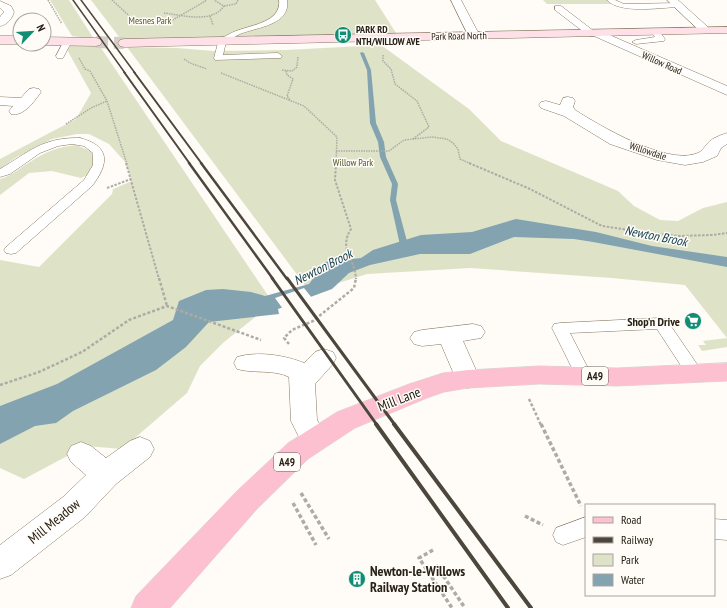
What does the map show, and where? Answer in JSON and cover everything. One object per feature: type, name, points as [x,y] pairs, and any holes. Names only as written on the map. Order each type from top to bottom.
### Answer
[{"type":"main road","name":"Mill Lane","points":[[148,608],[247,500],[298,451],[314,439],[346,420],[418,391],[443,383],[468,379],[539,375],[584,376],[727,372]]},
{"type":"street","points":[[456,0],[474,36]]},
{"type":"street","points":[[674,2],[706,30]]},
{"type":"street","points":[[0,4],[7,8],[9,12],[7,17],[0,23]]},
{"type":"street","name":"Park Road North","points":[[124,43],[727,30]]},
{"type":"street","name":"Willow Road","points":[[595,34],[727,91]]},
{"type":"street","points":[[0,40],[12,40]]},
{"type":"street","points":[[52,41],[96,42]]},
{"type":"street","points":[[0,101],[25,102]]},
{"type":"street","name":"Willowdale","points":[[546,105],[568,107],[609,138],[647,152],[677,160],[693,160],[701,158],[710,153],[714,145],[727,138]]},
{"type":"street","points":[[422,338],[473,332]]},
{"type":"street","points":[[449,335],[468,379]]},
{"type":"street","points":[[299,375],[324,358]]},
{"type":"street","points":[[246,363],[286,366],[299,375],[304,421],[314,439]]},
{"type":"street","name":"Mill Meadow","points":[[0,564],[74,507],[106,476],[140,449]]},
{"type":"street","points":[[81,454],[106,476]]},
{"type":"lane","points":[[278,56],[218,58],[222,41],[236,33],[273,20],[283,11],[285,6],[283,0]]},
{"type":"lane","points":[[611,0],[616,4],[624,6],[674,2]]},
{"type":"lane","points":[[558,8],[595,34]]},
{"type":"lane","points":[[636,42],[661,39],[655,32]]},
{"type":"lane","points":[[60,56],[68,41]]},
{"type":"lane","points":[[0,174],[41,148],[64,142],[84,142],[95,149],[100,164],[96,174],[88,183],[11,250]]},
{"type":"lane","points":[[584,376],[560,328],[661,324],[695,374]]},
{"type":"lane","points":[[563,535],[584,519]]},
{"type":"lane","points":[[715,529],[727,530]]},
{"type":"path","points":[[48,0],[64,27]]},
{"type":"path","points":[[112,0],[136,22],[150,24],[170,21]]},
{"type":"path","points":[[165,24],[207,0]]},
{"type":"path","points":[[214,0],[224,6],[236,4],[238,0]]},
{"type":"path","points":[[164,13],[179,16],[206,16],[218,14],[224,6]]},
{"type":"path","points":[[383,54],[383,61],[391,69],[395,84],[417,101],[429,126],[413,139]]},
{"type":"path","points":[[78,57],[85,69],[90,71],[107,101],[132,181],[167,306]]},
{"type":"path","points":[[217,70],[222,75],[304,106],[328,127],[336,137],[335,180],[351,229],[346,238],[348,255],[356,272],[357,281],[354,288],[313,321],[292,330],[284,338],[296,353],[299,375]]},
{"type":"path","points":[[286,71],[287,75],[293,79],[287,96],[292,101]]},
{"type":"path","points":[[336,150],[389,152],[396,148],[403,140],[437,137],[453,142],[459,152],[460,159],[512,181],[602,226],[678,236],[712,236],[727,233]]},
{"type":"path","points":[[0,385],[23,379],[82,352],[129,320],[167,306],[265,342]]},
{"type":"path","points":[[526,393],[584,519]]},
{"type":"path","points":[[301,493],[329,538]]},
{"type":"path","points":[[293,503],[316,545]]},
{"type":"path","points":[[433,550],[419,558],[452,608]]},
{"type":"path","points":[[436,565],[465,608]]},
{"type":"green space","points":[[50,0],[69,0],[94,39],[72,36]]},
{"type":"green space","name":"Mesnes Park","points":[[91,0],[375,0],[396,33],[135,41],[120,38]]},
{"type":"green space","points":[[543,0],[607,0],[612,4],[547,4]]},
{"type":"green space","points":[[99,45],[273,303],[224,342],[200,366],[187,393],[122,449],[86,446],[24,479],[0,468],[0,260],[39,267],[112,194],[113,189],[132,181],[126,163],[109,144],[89,134],[77,134],[52,139],[15,158],[0,169],[0,159],[76,119],[91,93],[65,46]]},
{"type":"green space","name":"Willow Park","points":[[381,45],[469,109],[501,141],[618,191],[634,206],[660,220],[678,221],[703,208],[727,202],[727,338],[685,285],[612,278],[470,268],[367,274],[310,292],[127,47],[177,48],[214,51],[286,50]]},
{"type":"green space","points":[[76,145],[91,151],[95,163],[89,174],[81,178],[52,171],[29,173],[0,195],[0,179],[12,174],[46,153],[63,147]]},
{"type":"green space","points":[[727,338],[727,347],[702,351],[698,345],[706,345],[703,341]]},
{"type":"water","name":"Newton Brook","points":[[516,219],[596,232],[652,246],[727,257],[727,267],[574,239],[514,237],[470,254],[420,254],[370,265],[349,273],[332,289],[278,309],[279,314],[209,322],[186,347],[156,370],[73,411],[56,423],[35,426],[0,444],[0,406],[57,384],[173,320],[179,301],[206,290],[223,289],[251,292],[265,296],[309,284],[325,262],[361,258],[373,250],[421,235],[472,232]]},
{"type":"pier","points":[[304,288],[312,298],[283,309],[275,298]]},
{"type":"waterway","points":[[362,53],[369,70],[373,123],[381,142],[383,157],[395,184],[393,200],[404,245]]},
{"type":"tunnel","points":[[96,42],[124,43]]},
{"type":"railway","points":[[73,0],[125,73]]},
{"type":"railway","points":[[81,0],[135,73]]},
{"type":"railway","points":[[124,72],[190,164]]},
{"type":"railway","points":[[134,72],[202,164]]},
{"type":"railway","points":[[189,163],[273,279]]},
{"type":"railway","points":[[201,163],[287,279]]},
{"type":"railway","points":[[272,278],[377,425]]},
{"type":"railway","points":[[287,278],[395,425]]},
{"type":"railway","points":[[376,424],[508,608]]},
{"type":"railway","points":[[394,424],[531,608]]},
{"type":"place","name":"PARK RD NTH/WILLOW AVE","points":[[343,35]]},
{"type":"place","name":"Shop'n Drive","points":[[693,321]]},
{"type":"place","name":"Newton-le-Willows Railway Station","points":[[357,579]]}]
